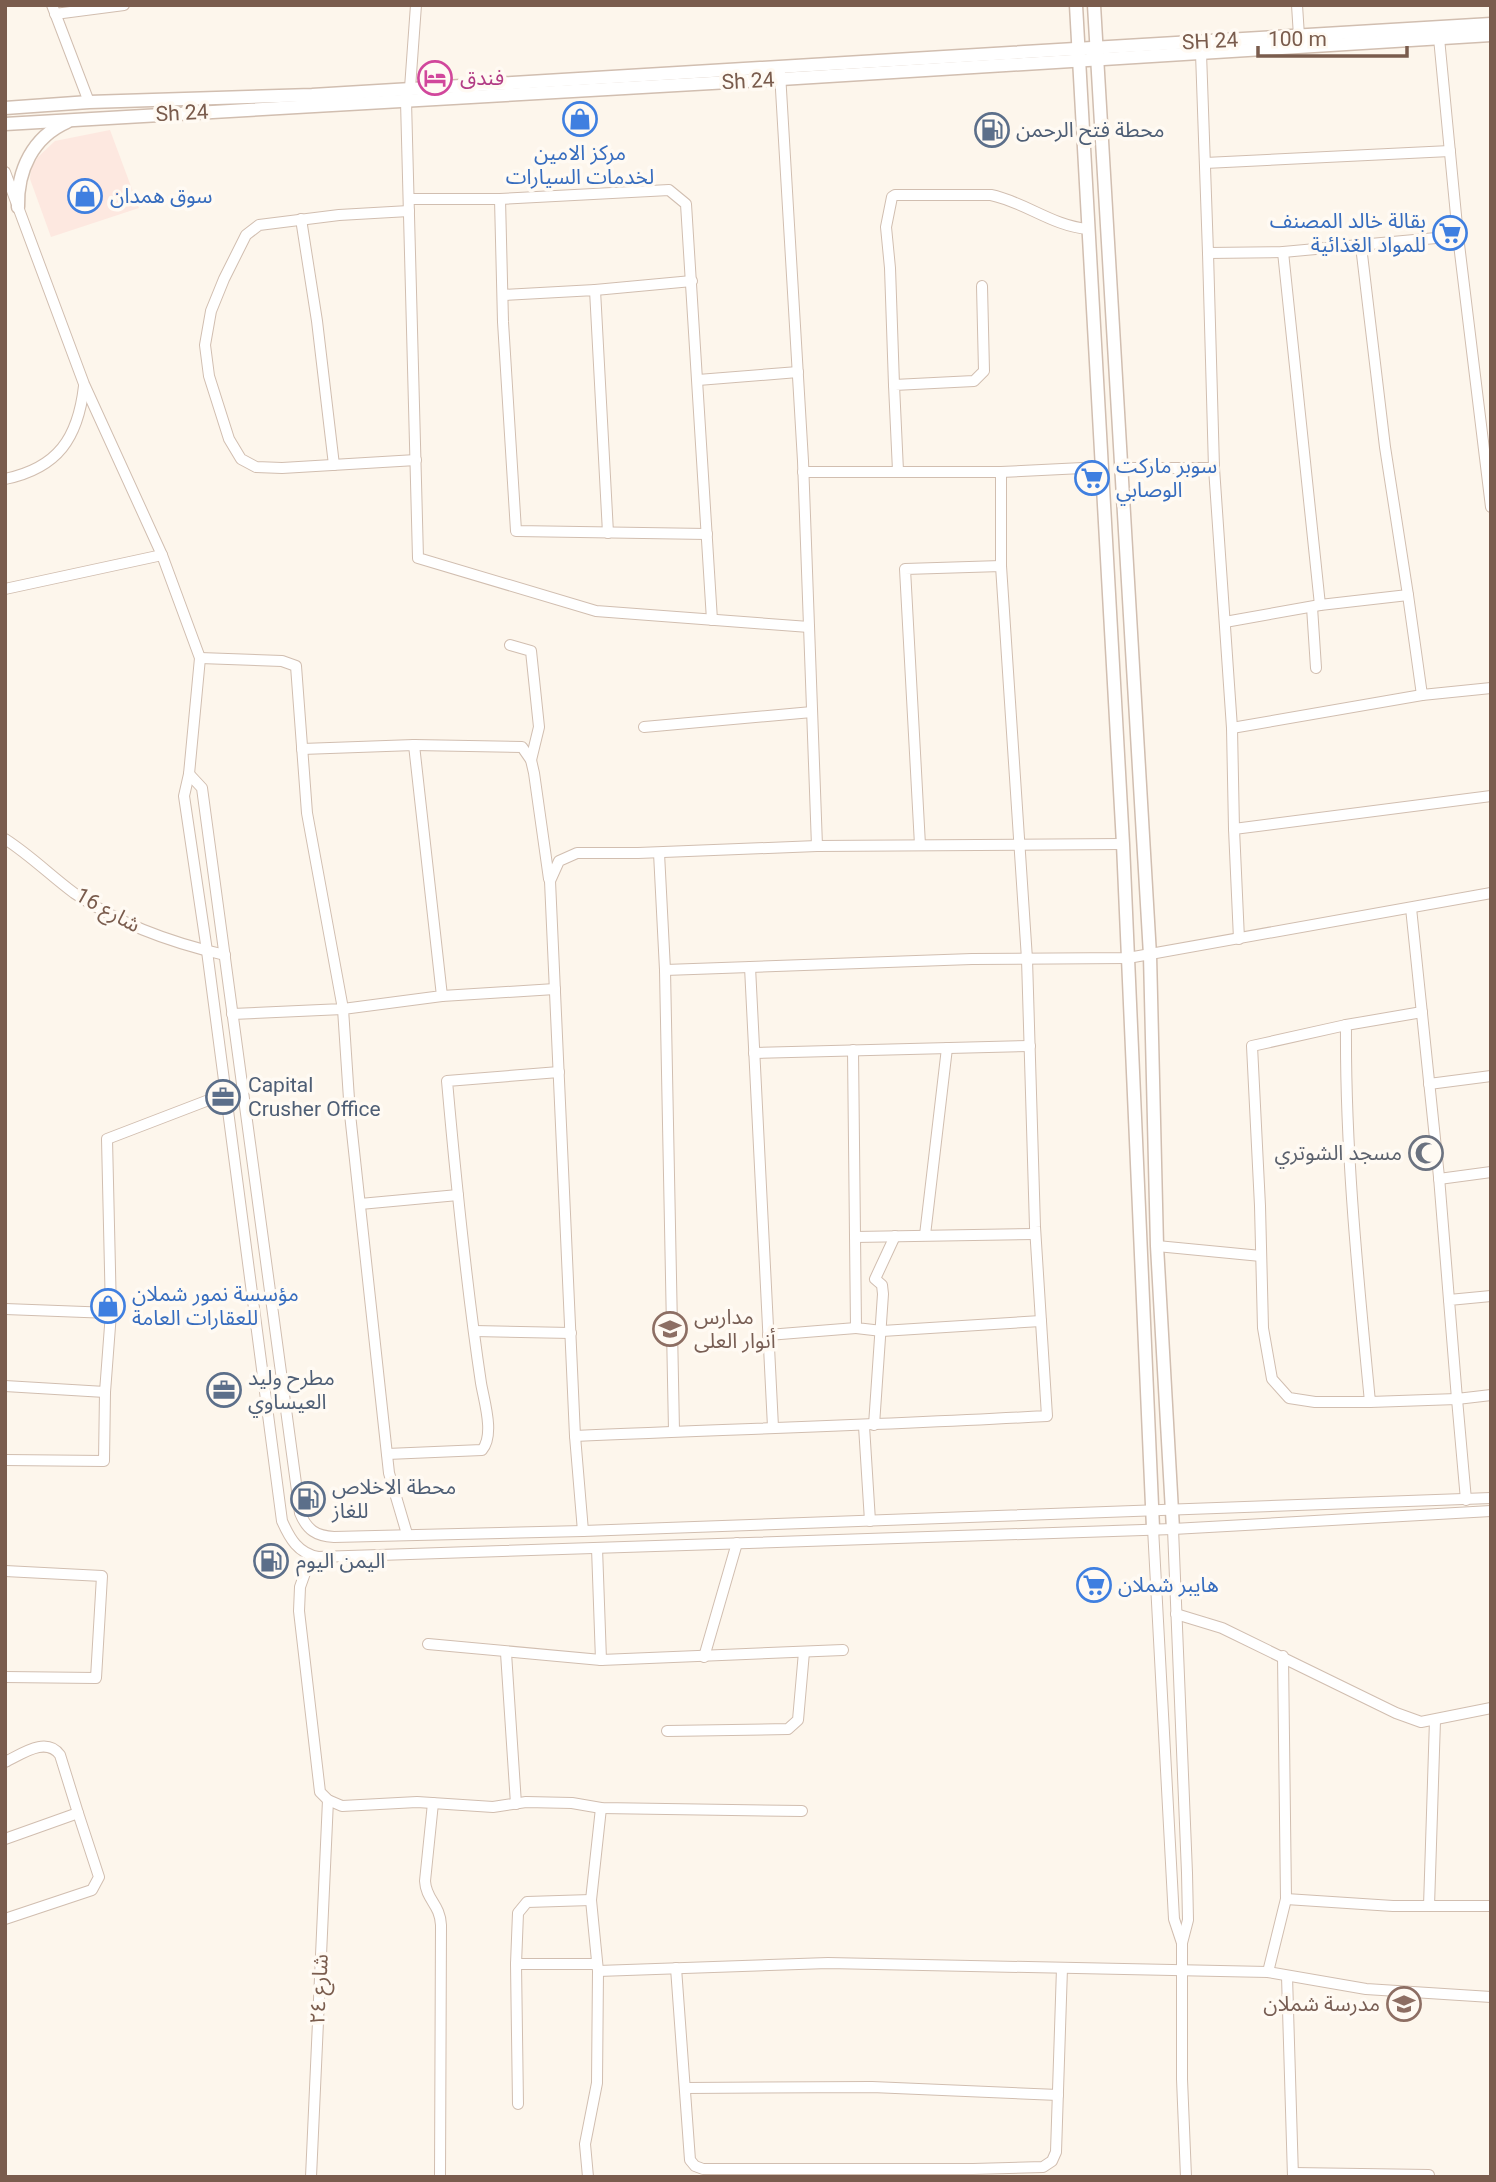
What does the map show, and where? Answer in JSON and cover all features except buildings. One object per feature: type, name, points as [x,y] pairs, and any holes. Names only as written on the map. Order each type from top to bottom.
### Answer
[{"type":"street","points":[[89,102],[53,10],[124,5]]},
{"type":"street","points":[[416,5],[408,94],[418,558],[596,611],[809,627]]},
{"type":"street","points":[[1076,5],[1123,844],[1152,1510],[1174,1909],[1182,1943]]},
{"type":"street","points":[[1094,5],[1150,955],[1157,1246],[1172,1509],[1188,1920],[1182,1943],[1182,2079],[1186,2177]]},
{"type":"street","points":[[1297,5],[1299,36]]},
{"type":"street","name":"SH 24","points":[[1096,53],[1491,24]]},
{"type":"street","name":"Sh 24","points":[[5,124],[408,94],[1096,53],[1201,53],[1491,35]]},
{"type":"street","points":[[1439,37],[1458,236],[1491,507]]},
{"type":"street","points":[[1201,53],[1214,468],[1231,728],[1239,939]]},
{"type":"street","points":[[780,73],[803,472],[817,846]]},
{"type":"street","name":"Sh 24","points":[[5,108],[89,102],[408,94]]},
{"type":"street","points":[[18,207],[19,182],[27,159],[41,139],[72,119]]},
{"type":"street","points":[[1205,163],[1450,150]]},
{"type":"street","points":[[5,172],[84,384],[162,555],[200,658],[189,774],[184,796],[227,1093],[282,1521],[295,1545],[312,1556],[597,1548],[1172,1529],[1491,1511]]},
{"type":"street","points":[[409,198],[500,198],[669,190],[686,204],[712,620]]},
{"type":"street","points":[[898,471],[886,228],[892,197],[991,195],[1003,197],[1070,228],[1087,229]]},
{"type":"street","points":[[500,198],[516,531],[707,534]]},
{"type":"street","points":[[409,211],[259,225],[246,235],[224,279],[211,311],[205,345],[208,366],[229,439],[241,459],[256,467],[282,468],[416,460]]},
{"type":"street","points":[[301,219],[317,321],[334,465]]},
{"type":"street","points":[[1208,253],[1283,252],[1458,236]]},
{"type":"street","points":[[1361,246],[1385,447],[1422,695]]},
{"type":"street","points":[[1283,252],[1316,606],[1316,668]]},
{"type":"street","points":[[503,295],[692,281]]},
{"type":"street","points":[[894,385],[974,381],[981,375],[984,371],[982,286]]},
{"type":"street","points":[[595,290],[608,533]]},
{"type":"street","points":[[698,380],[797,372]]},
{"type":"street","points":[[5,479],[38,467],[51,459],[65,444],[78,422],[84,384]]},
{"type":"street","points":[[803,472],[1001,472],[1103,467]]},
{"type":"street","points":[[1120,468],[1214,468]]},
{"type":"street","points":[[575,1436],[773,1427],[869,1426],[1047,1416],[1035,1234],[1027,959],[1001,566],[1001,472]]},
{"type":"street","points":[[5,589],[162,555]]},
{"type":"street","points":[[920,845],[905,569],[1001,566]]},
{"type":"street","points":[[1225,622],[1316,606],[1408,595]]},
{"type":"street","points":[[510,645],[531,651],[539,727],[531,760],[550,881],[575,1436],[583,1531]]},
{"type":"street","points":[[200,658],[282,661],[296,666],[307,813],[343,1009],[350,1114],[389,1473],[407,1534]]},
{"type":"street","points":[[1231,728],[1422,695],[1491,688]]},
{"type":"street","points":[[644,727],[812,712]]},
{"type":"street","points":[[302,749],[414,745],[522,747],[531,760]]},
{"type":"street","points":[[414,745],[442,996]]},
{"type":"street","points":[[189,774],[202,788],[300,1513],[311,1531],[322,1536],[583,1531],[1491,1498]]},
{"type":"street","points":[[1234,829],[1491,796]]},
{"type":"street","name":"شارع 16","points":[[5,839],[95,906],[129,924],[178,944],[225,955]]},
{"type":"street","points":[[550,881],[559,861],[577,853],[659,853],[817,846],[1123,844]]},
{"type":"street","points":[[659,853],[674,1432]]},
{"type":"street","points":[[664,970],[1128,958],[1491,893]]},
{"type":"street","points":[[1410,908],[1439,1179],[1466,1500]]},
{"type":"street","points":[[750,967],[773,1427]]},
{"type":"street","points":[[232,1014],[343,1009],[442,996],[555,989]]},
{"type":"street","points":[[1422,1012],[1346,1025],[1252,1046],[1263,1328],[1272,1379],[1289,1398],[1315,1402],[1457,1399],[1491,1395]]},
{"type":"street","points":[[1346,1025],[1355,1244],[1370,1402]]},
{"type":"street","points":[[754,1053],[1030,1046]]},
{"type":"street","points":[[925,1236],[947,1048]]},
{"type":"street","points":[[853,1050],[856,1328]]},
{"type":"street","points":[[387,1454],[482,1450],[486,1446],[488,1429],[457,1195],[447,1081],[559,1072]]},
{"type":"street","points":[[1429,1084],[1491,1076]]},
{"type":"street","points":[[5,1460],[104,1461],[105,1392],[111,1313],[107,1139],[227,1093]]},
{"type":"street","points":[[1439,1179],[1491,1172]]},
{"type":"street","points":[[359,1204],[457,1195]]},
{"type":"street","points":[[855,1237],[1035,1234]]},
{"type":"street","points":[[870,1521],[869,1426],[881,1331],[882,1285],[875,1279],[895,1236]]},
{"type":"street","points":[[1157,1246],[1261,1256]]},
{"type":"street","points":[[1449,1300],[1491,1296]]},
{"type":"street","points":[[5,1308],[111,1313]]},
{"type":"street","points":[[768,1335],[856,1328],[881,1331],[1041,1321]]},
{"type":"street","points":[[474,1331],[570,1333]]},
{"type":"street","points":[[5,1386],[105,1392]]},
{"type":"street","points":[[704,1657],[737,1543]]},
{"type":"street","points":[[597,1548],[601,1660]]},
{"type":"street","points":[[312,1556],[300,1587],[299,1611],[320,1792],[328,1800],[342,1806],[433,1803],[493,1807],[572,1803],[601,1808],[802,1811]]},
{"type":"street","points":[[5,1571],[102,1576],[96,1678],[5,1677]]},
{"type":"street","points":[[1176,1614],[1223,1628],[1396,1713],[1421,1721],[1491,1708]]},
{"type":"street","points":[[428,1644],[601,1660],[843,1650]]},
{"type":"street","points":[[667,1731],[788,1729],[797,1720],[804,1652]]},
{"type":"street","points":[[506,1653],[516,1804]]},
{"type":"street","points":[[1268,1972],[1286,1899],[1283,1656]]},
{"type":"street","points":[[1429,1906],[1435,1720]]},
{"type":"street","points":[[5,1762],[40,1746],[49,1745],[60,1755],[99,1877],[92,1890],[5,1919]]},
{"type":"street","name":"شارع ٢٤","points":[[311,2177],[328,1800]]},
{"type":"street","points":[[433,1803],[425,1881],[426,1891],[440,1911],[441,1925],[440,2177]]},
{"type":"street","points":[[588,2177],[585,2144],[597,2083],[598,1967],[591,1900],[601,1808]]},
{"type":"street","points":[[5,1839],[78,1812]]},
{"type":"street","points":[[1286,1899],[1429,1906],[1491,1906]]},
{"type":"street","points":[[518,2104],[518,1913],[527,1902],[591,1900]]},
{"type":"street","points":[[516,1964],[676,1968],[828,1963],[1268,1972],[1366,1989],[1491,1997]]},
{"type":"street","points":[[676,1968],[690,2160],[695,2166],[704,2169],[827,2173],[1044,2167],[1052,2161],[1056,2152],[1062,1968]]},
{"type":"street","points":[[1287,1976],[1293,2175],[1429,2175]]},
{"type":"street","points":[[685,2088],[872,2087],[1058,2095]]},
{"type":"shaded area","name":"سوق همدان","points":[[110,130],[139,208],[51,237],[30,179],[31,168],[55,141]]},
{"type":"place","name":"فندق","points":[[435,78]]},
{"type":"place","name":"مركز الامين لخدمات السيارات","points":[[580,119]]},
{"type":"place","name":"محطة فتح الرحمن","points":[[992,130]]},
{"type":"place","name":"سوق همدان","points":[[85,196]]},
{"type":"place","name":"بقالة خالد المصنف للمواد الغذائية","points":[[1450,233]]},
{"type":"place","name":"سوبر ماركت الوصابي","points":[[1092,478]]},
{"type":"place","name":"Capital Crusher Office","points":[[223,1097]]},
{"type":"place","name":"مسجد الشوتري","points":[[1426,1153]]},
{"type":"place","name":"مؤسسة نمور شملان للعقارات العامة","points":[[108,1306]]},
{"type":"place","name":"مدارس أنوار العلى","points":[[670,1329]]},
{"type":"place","name":"مطرح وليد العيساوي","points":[[224,1390]]},
{"type":"place","name":"محطة الاخلاص للغاز","points":[[308,1499]]},
{"type":"place","name":"اليمن اليوم","points":[[271,1561]]},
{"type":"place","name":"هايبر شملان","points":[[1094,1585]]},
{"type":"place","name":"مدرسة شملان","points":[[1404,2004]]}]
